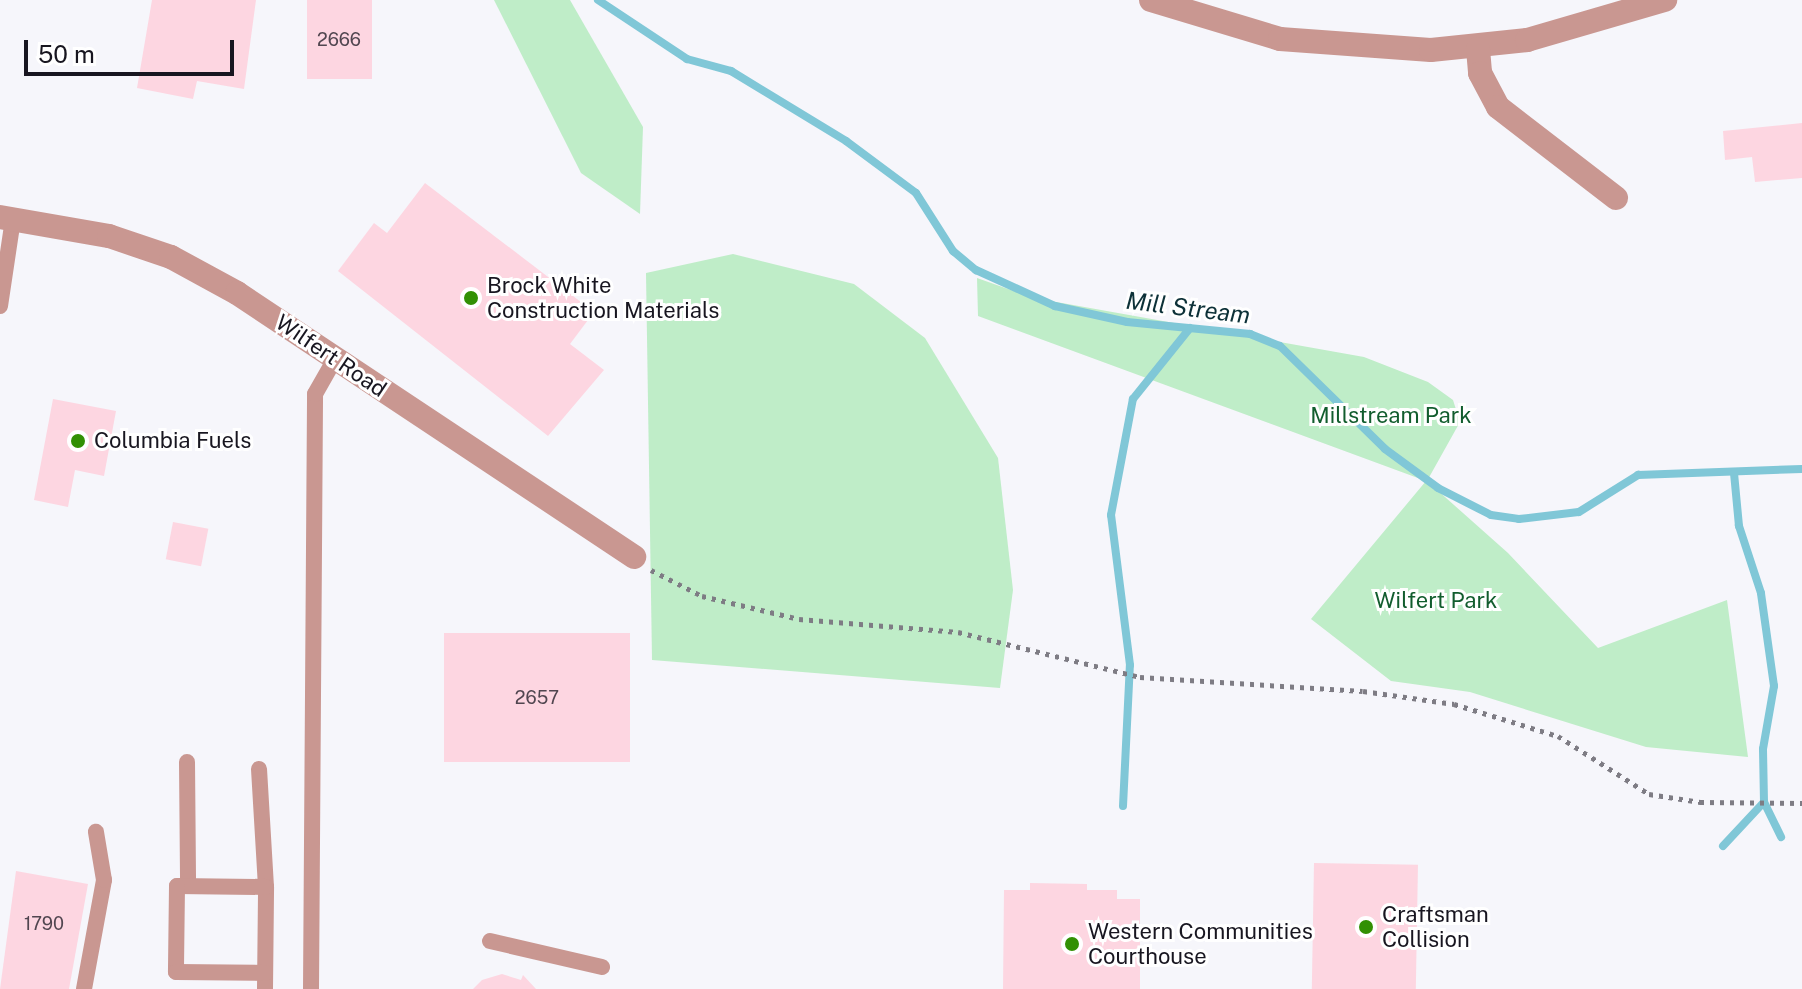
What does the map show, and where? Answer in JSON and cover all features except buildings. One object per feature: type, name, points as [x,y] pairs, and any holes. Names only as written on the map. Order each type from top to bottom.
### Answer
[{"type":"street","points":[[1151,0],[1280,39],[1365,48],[1478,49],[1588,25],[1665,0]]},
{"type":"street","points":[[1478,49],[1480,73],[1498,107],[1616,198]]},
{"type":"street","name":"Wilfert Road","points":[[6,218],[109,236],[171,257],[336,357],[634,557]]},
{"type":"lane","points":[[0,306],[6,218]]},
{"type":"lane","points":[[311,989],[315,394],[336,357]]},
{"type":"lane","points":[[187,762],[188,886]]},
{"type":"lane","points":[[259,769],[266,887],[265,981],[176,972],[177,886],[266,887]]},
{"type":"lane","points":[[84,989],[104,880],[96,832]]},
{"type":"lane","points":[[490,941],[602,967]]},
{"type":"path","points":[[634,557],[673,585],[799,619],[958,632],[1140,677],[1363,691],[1454,704],[1558,736],[1649,794],[1700,802],[1802,803]]},
{"type":"green space","points":[[494,0],[570,0],[643,127],[640,214],[581,173]]},
{"type":"green space","points":[[733,254],[854,284],[925,338],[998,458],[1013,590],[1000,688],[652,660],[646,273]]},
{"type":"green space","name":"Wilfert Park","points":[[977,278],[1034,298],[1364,357],[1428,382],[1453,400],[1460,422],[1427,481],[1508,553],[1598,648],[1727,600],[1748,757],[1646,747],[1470,692],[1391,681],[1311,619],[1426,481],[978,316]]},
{"type":"waterway","name":"Mill Stream","points":[[598,0],[687,59],[731,71],[846,141],[916,193],[953,251],[976,270],[1055,306],[1127,322],[1250,334],[1280,346],[1385,449],[1438,488],[1491,515],[1519,519],[1579,512],[1638,475],[1802,469]]},
{"type":"waterway","points":[[1123,806],[1130,665],[1111,515],[1133,399],[1190,328]]},
{"type":"waterway","points":[[1723,846],[1764,802],[1763,749],[1774,686],[1761,593],[1739,526],[1734,473]]},
{"type":"waterway","points":[[1764,802],[1781,837]]},
{"type":"place","name":"Brock White Construction Materials","points":[[471,298]]},
{"type":"place","name":"Columbia Fuels","points":[[78,441]]},
{"type":"place","name":"Craftsman Collision","points":[[1366,927]]},
{"type":"place","name":"Western Communities Courthouse","points":[[1072,944]]},
{"type":"park label","name":"Millstream Park","points":[[1391,416]]}]
